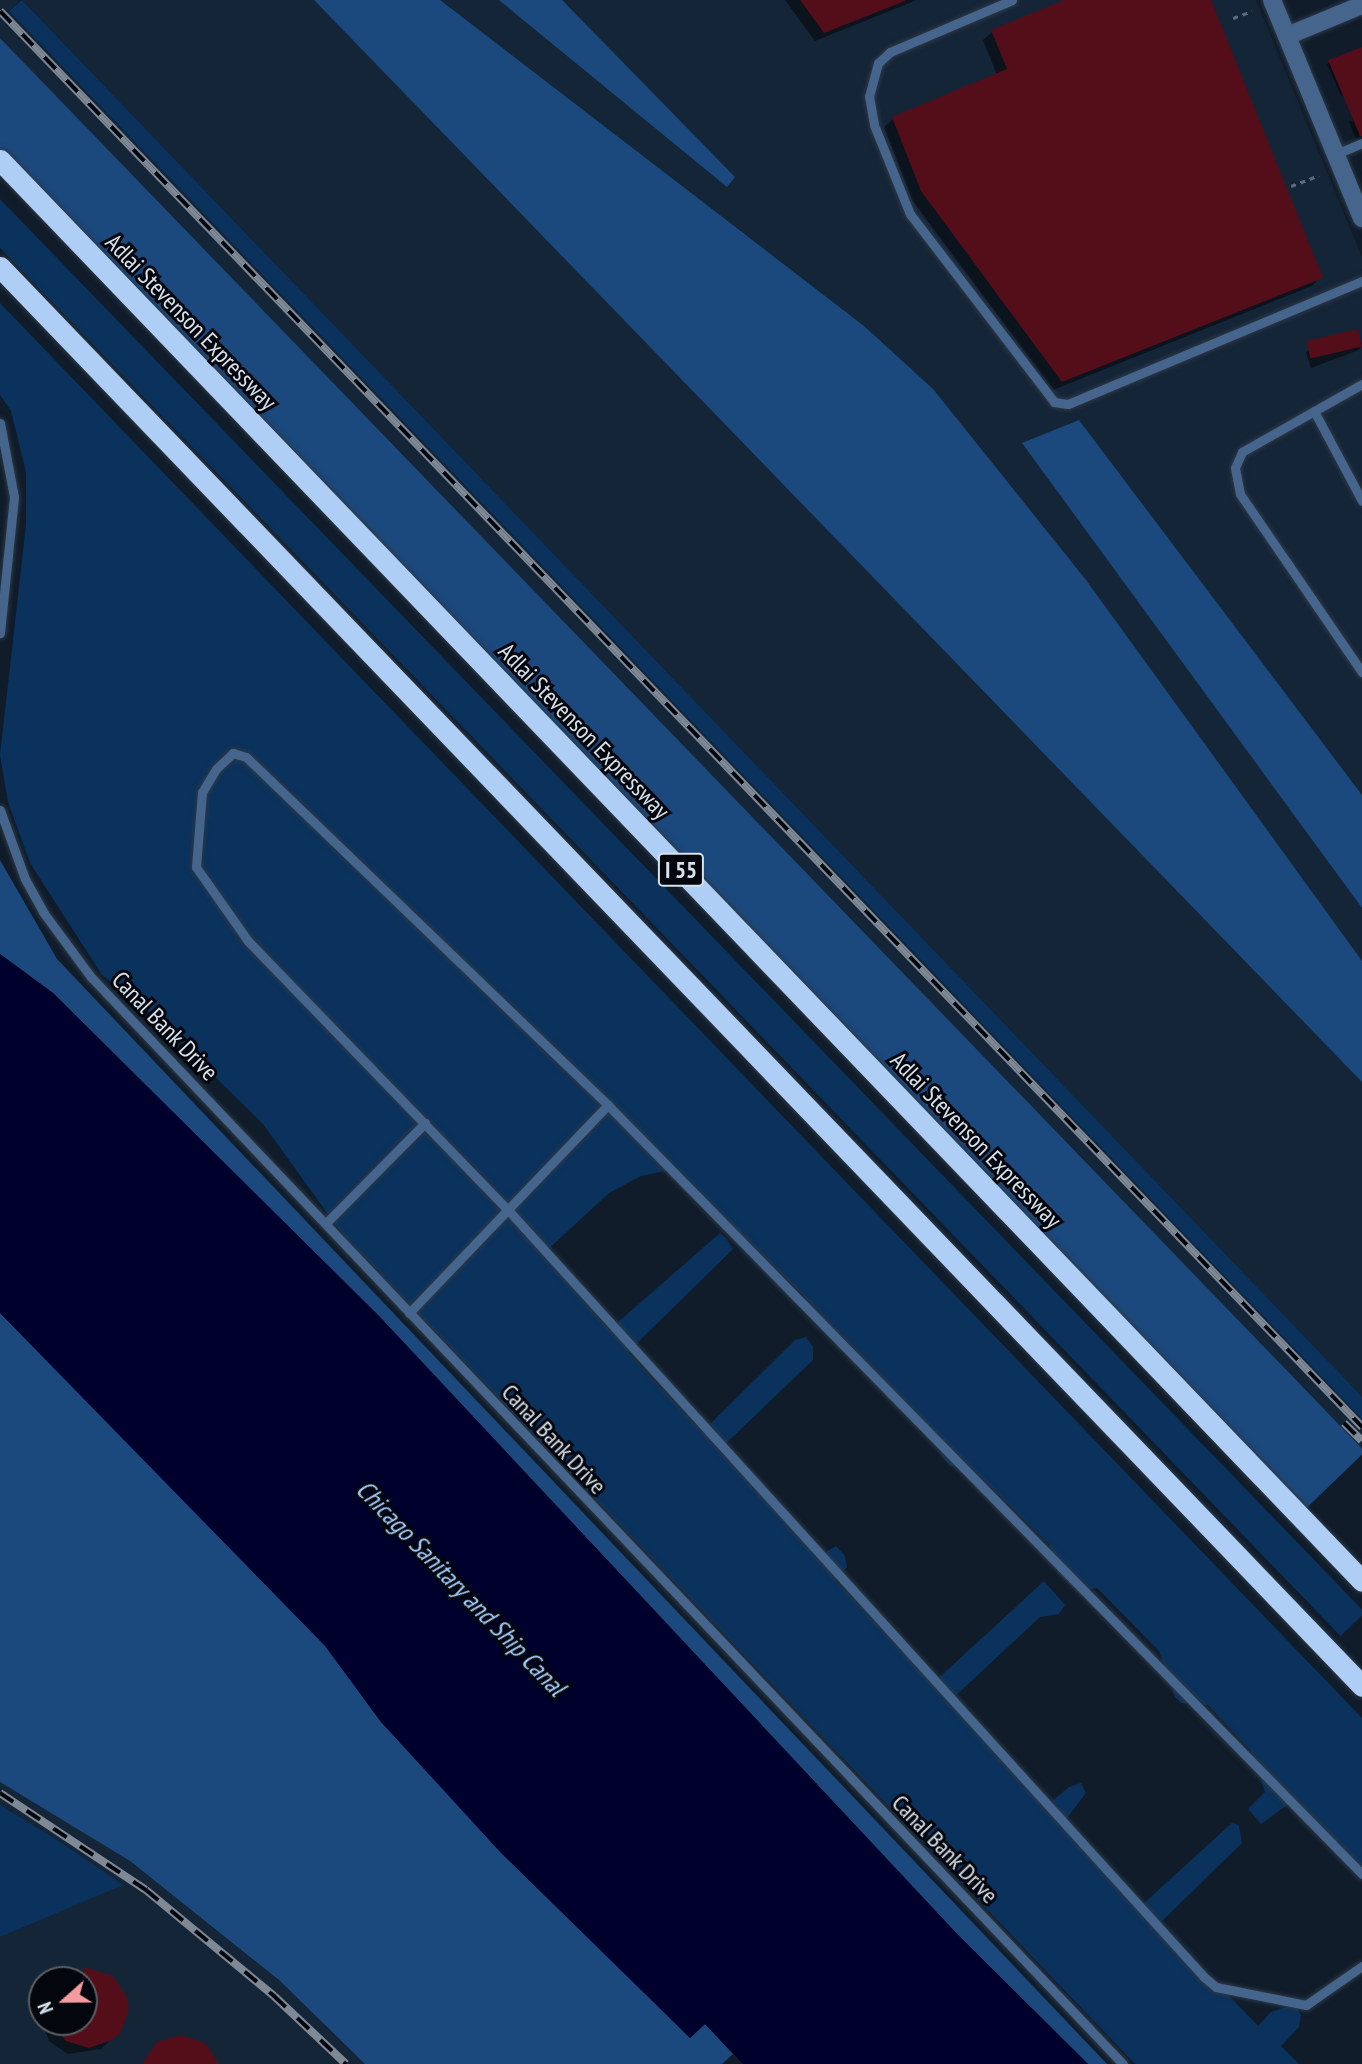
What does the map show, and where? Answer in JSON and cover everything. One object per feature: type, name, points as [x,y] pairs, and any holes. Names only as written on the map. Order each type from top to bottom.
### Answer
[{"type":"highway","name":"Adlai Stevenson Expressway","points":[[0,160],[1362,1581]]},
{"type":"highway","points":[[0,267],[1362,1686]]},
{"type":"street","points":[[1272,0],[1362,218]]},
{"type":"street","points":[[1287,36],[1362,5]]},
{"type":"lane","points":[[1012,0],[890,52],[878,63],[869,96],[874,125],[910,214],[1054,402],[1068,404],[1362,281]]},
{"type":"lane","points":[[1336,154],[1362,144]]},
{"type":"lane","points":[[1362,384],[1241,452],[1236,480],[1240,494],[1362,672]]},
{"type":"lane","points":[[1314,411],[1362,501]]},
{"type":"lane","points":[[0,423],[14,497],[0,633]]},
{"type":"lane","points":[[1362,1874],[608,1105],[246,757],[233,753],[202,792],[196,867],[248,941],[509,1211],[1203,1977],[1216,1987],[1306,2005],[1362,1966]]},
{"type":"lane","name":"Canal Bank Drive","points":[[0,810],[25,879],[67,948],[409,1313],[1123,2064]]},
{"type":"lane","points":[[409,1313],[608,1105]]},
{"type":"lane","points":[[326,1223],[425,1123]]},
{"type":"path","points":[[1233,18],[1252,10]]},
{"type":"path","points":[[1291,186],[1319,175]]},
{"type":"shaded area","points":[[0,0],[20,0],[9,11],[1362,1419],[1362,1455],[0,38]]},
{"type":"shaded area","points":[[22,0],[1256,0],[1362,257],[1362,795],[1079,420],[1023,443],[1362,908],[1362,1397]]},
{"type":"shaded area","points":[[22,0],[1348,1382],[1362,1397],[1362,1419],[9,11]]},
{"type":"shaded area","points":[[314,0],[440,0],[864,326],[933,389],[1086,580],[1362,961],[1362,1082]]},
{"type":"shaded area","points":[[499,0],[562,0],[735,177],[727,187]]},
{"type":"shaded area","points":[[0,38],[1362,1448],[1362,1454],[1302,1512],[0,163]]},
{"type":"shaded area","points":[[0,199],[1362,1609],[1362,1615],[1341,1636],[0,248]]},
{"type":"shaded area","points":[[0,303],[1362,1718],[1362,1869],[1294,1800],[1261,1824],[1248,1809],[1265,1792],[1251,1751],[1208,1705],[1181,1703],[1175,1697],[1159,1651],[1097,1588],[1077,1591],[1058,1573],[1049,1544],[973,1470],[950,1466],[942,1457],[937,1438],[840,1334],[821,1331],[804,1296],[675,1169],[641,1176],[609,1193],[543,1254],[609,1330],[720,1233],[726,1238],[733,1249],[628,1352],[702,1432],[795,1340],[806,1337],[813,1347],[813,1360],[719,1450],[818,1557],[836,1546],[845,1556],[847,1567],[835,1580],[933,1683],[1044,1581],[1065,1605],[1059,1614],[1040,1617],[950,1701],[1046,1806],[1069,1787],[1081,1783],[1086,1793],[1064,1822],[1142,1905],[1233,1822],[1239,1826],[1242,1843],[1160,1923],[1258,2026],[1271,2012],[1294,2004],[1301,2015],[1299,2027],[1281,2046],[1299,2064],[1135,2064],[343,1235],[263,1124],[149,1012],[102,975],[30,863],[8,802],[0,755],[26,525],[26,472],[11,411],[0,395]]},
{"type":"shaded area","points":[[1079,420],[1362,795],[1362,908],[1022,443]]},
{"type":"shaded area","points":[[0,860],[57,959],[1107,2064],[1088,2064],[959,1936],[379,1316],[53,993],[0,954]]},
{"type":"shaded area","points":[[0,1313],[326,1646],[381,1722],[690,2038],[705,2024],[733,2054],[722,2064],[365,2064],[279,1980],[130,1861],[0,1782]]},
{"type":"shaded area","points":[[0,1782],[130,1861],[279,1980],[365,2064],[0,2064],[0,1937],[122,1885],[0,1805]]},
{"type":"shaded area","points":[[0,1805],[63,1844],[123,1885],[0,1937]]},
{"type":"water","name":"Chicago Sanitary and Ship Canal","points":[[0,954],[53,993],[379,1316],[959,1936],[1088,2064],[743,2064],[705,2024],[690,2038],[501,1853],[381,1722],[325,1646],[0,1313]]},
{"type":"building","points":[[800,0],[905,0],[905,1],[824,33]]},
{"type":"building","points":[[1064,0],[1211,0],[1323,278],[1062,382],[921,191],[892,117],[1007,69],[991,30]]},
{"type":"building","points":[[1362,47],[1362,136],[1360,136],[1328,60]]},
{"type":"building","points":[[1358,329],[1362,347],[1310,358],[1306,341]]},
{"type":"building","points":[[98,1971],[113,1976],[127,1997],[129,2009],[121,2032],[112,2040],[89,2048],[66,2041],[62,2036],[98,2036]]},
{"type":"building","points":[[181,2035],[205,2043],[219,2064],[142,2064],[157,2042]]},
{"type":"railway","points":[[0,11],[1362,1427]]},
{"type":"railway","points":[[1344,1423],[1362,1441]]},
{"type":"railway","points":[[0,1793],[146,1890],[274,1996],[346,2064]]}]
